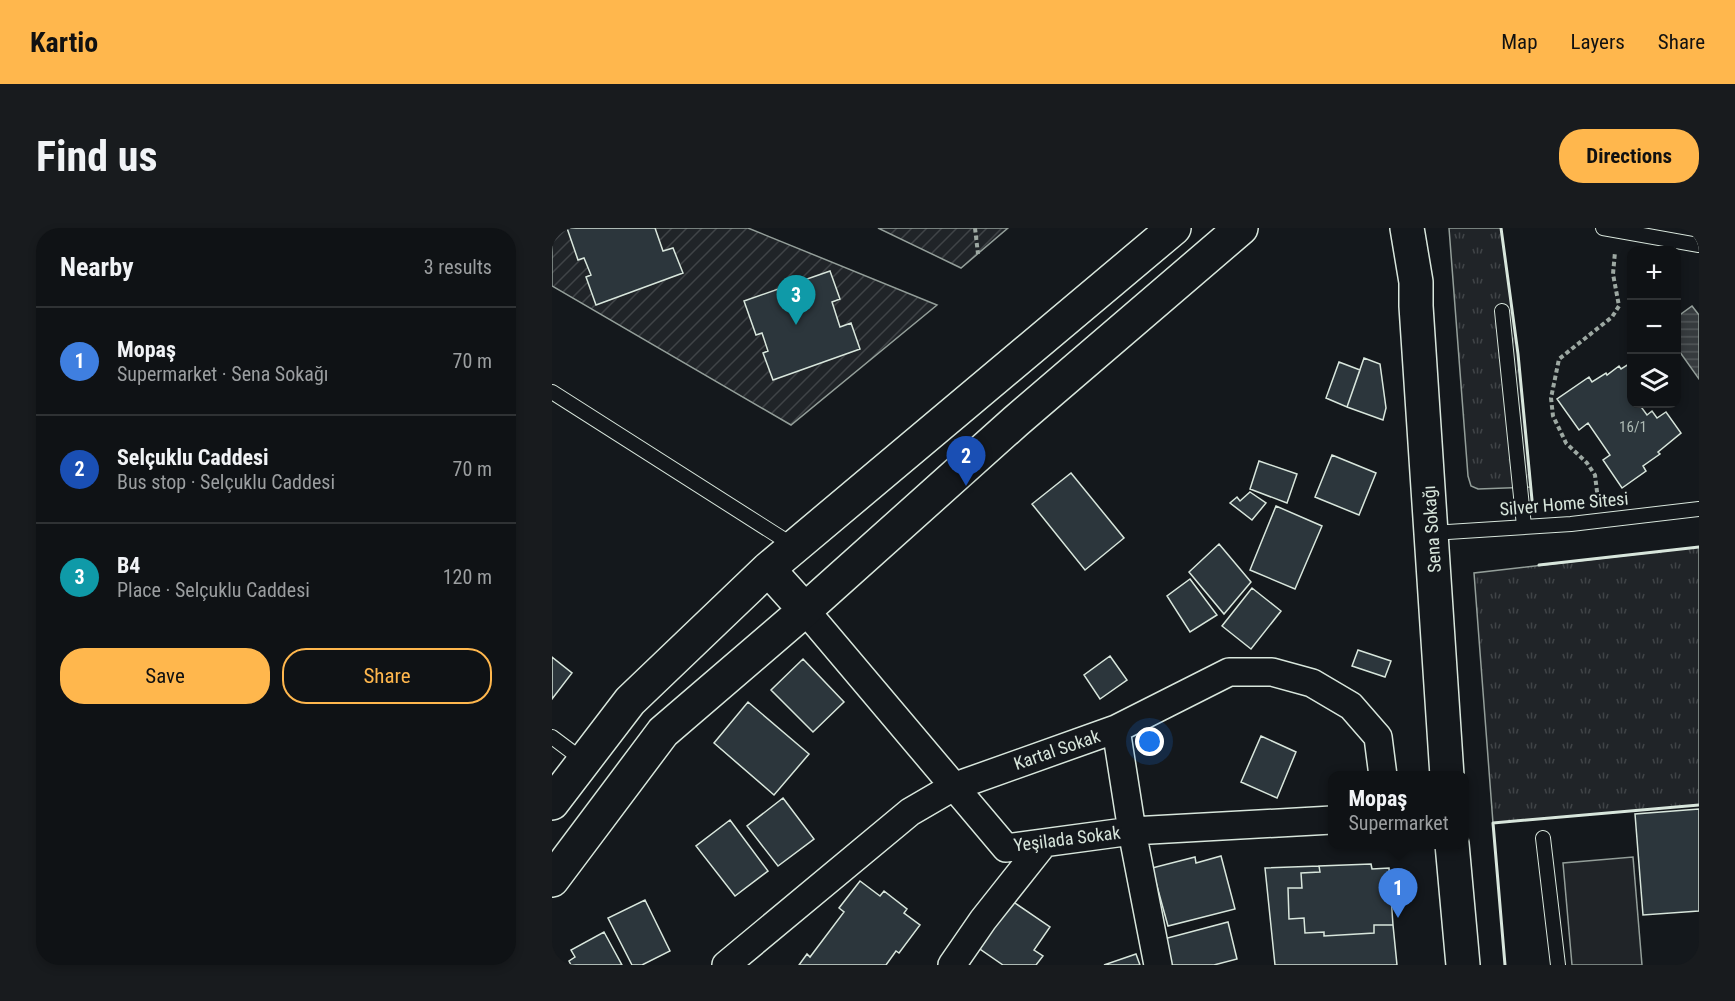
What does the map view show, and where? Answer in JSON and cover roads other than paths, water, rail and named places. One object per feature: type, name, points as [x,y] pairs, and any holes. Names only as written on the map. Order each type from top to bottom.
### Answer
[{"type":"street","points":[[552,803],[630,701],[768,569],[1174,228]]},
{"type":"street","points":[[552,880],[598,822],[663,732],[805,610],[1016,421],[1241,228]]},
{"type":"street","points":[[1407,228],[1416,282]]},
{"type":"street","points":[[1416,282],[1431,228]]},
{"type":"street","name":"Sena Sokağı","points":[[1416,282],[1447,771]]},
{"type":"street","points":[[768,569],[805,610]]},
{"type":"street","name":"Yeşilada Sokak","points":[[805,610],[1006,848],[1132,831],[1328,820]]},
{"type":"street","name":"Kartal Sokak","points":[[726,965],[910,812],[953,787],[1116,729],[1229,672],[1272,672],[1312,683],[1351,706],[1378,737],[1382,771]]},
{"type":"street","points":[[1116,729],[1132,831],[1158,965]]},
{"type":"street","points":[[952,965],[983,920],[1044,843]]},
{"type":"street","points":[[1452,849],[1463,965]]},
{"type":"lane","points":[[1610,229],[1699,245]]},
{"type":"lane","points":[[1502,311],[1524,526]]},
{"type":"lane","points":[[552,392],[794,546]]},
{"type":"lane","name":"Silver Home Sitesi","points":[[1432,533],[1599,520],[1699,509]]},
{"type":"lane","points":[[552,737],[584,761]]},
{"type":"lane","points":[[1544,838],[1558,965]]},
{"type":"place","name":"B4","points":[[796,325]]},
{"type":"place","name":"Selçuklu Caddesi","points":[[966,486]]},
{"type":"place","name":"Mopaş","points":[[1398,918]]}]
